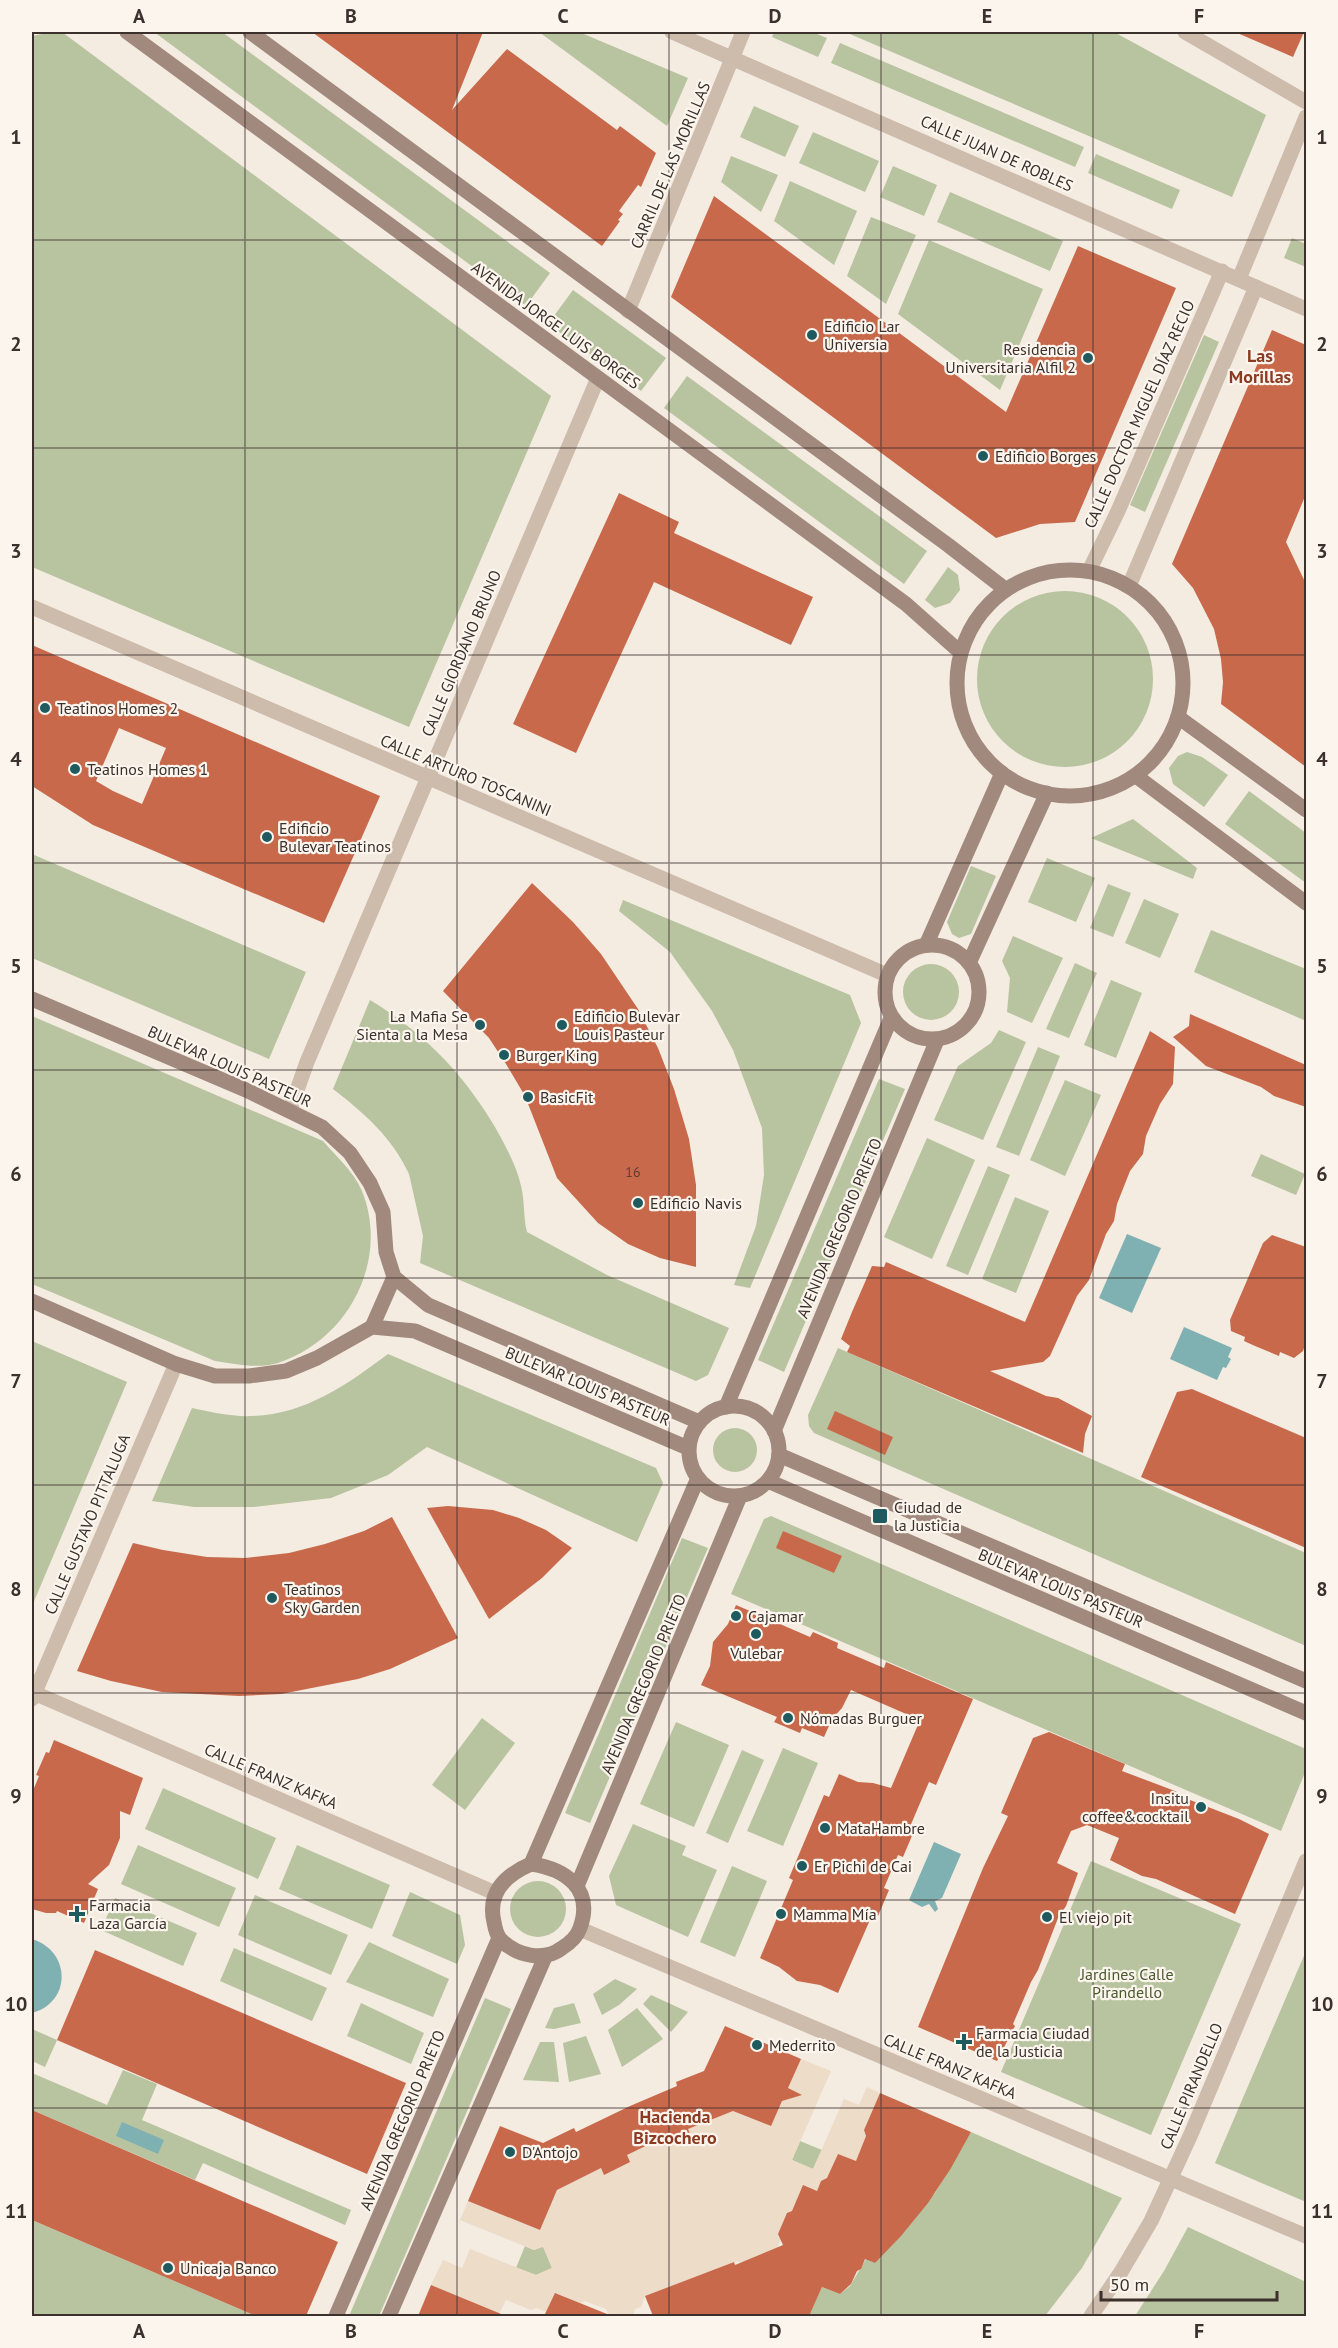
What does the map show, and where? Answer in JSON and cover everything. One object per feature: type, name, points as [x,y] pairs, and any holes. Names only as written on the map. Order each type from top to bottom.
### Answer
[{"type":"street","name":"AVENIDA JORGE LUIS BORGES","points":[[127,32],[906,604],[960,652]]},
{"type":"street","points":[[250,32],[1005,589]]},
{"type":"street","name":"CALLE JUAN DE ROBLES","points":[[672,32],[734,57],[1306,309]]},
{"type":"street","name":"CARRIL DE LAS MORILLAS","points":[[628,311],[743,32]]},
{"type":"street","points":[[1185,32],[1306,102]]},
{"type":"street","points":[[1239,279],[1306,117]]},
{"type":"street","name":"CALLE DOCTOR MIGUEL DÍAZ RECIO","points":[[1089,571],[1118,511],[1222,271]]},
{"type":"street","points":[[1129,586],[1256,287]]},
{"type":"street","name":"CALLE GIORDANO BRUNO","points":[[290,1110],[307,1062],[598,378]]},
{"type":"street","points":[[1059,569],[1089,571],[1110,576],[1129,586],[1157,610],[1176,643],[1183,680],[1178,717],[1166,743],[1136,776],[1100,792],[1076,796],[1047,793],[1025,786],[1002,773],[978,749],[962,719],[956,685],[960,652],[977,617],[1005,589],[1031,576],[1059,569]]},
{"type":"street","name":"CALLE ARTURO TOSCANINI","points":[[32,607],[887,975]]},
{"type":"street","points":[[1178,717],[1306,810]]},
{"type":"street","points":[[927,944],[1002,773]]},
{"type":"street","points":[[1136,776],[1306,903]]},
{"type":"street","points":[[969,963],[1047,793]]},
{"type":"street","points":[[927,944],[953,949],[969,963],[974,969],[980,993],[974,1015],[961,1030],[937,1040],[912,1036],[891,1018],[884,994],[887,975],[901,955],[927,944]]},
{"type":"street","name":"BULEVAR LOUIS PASTEUR","points":[[32,999],[290,1110],[322,1127],[350,1153],[370,1183],[383,1212],[386,1252],[394,1277],[428,1305],[699,1422]]},
{"type":"street","name":"AVENIDA GREGORIO PRIETO","points":[[726,1407],[891,1018]]},
{"type":"street","name":"AVENIDA GREGORIO PRIETO","points":[[774,1431],[937,1040]]},
{"type":"street","points":[[32,1301],[176,1364],[215,1376],[249,1376],[286,1371],[317,1358],[372,1327],[394,1277]]},
{"type":"street","name":"BULEVAR LOUIS PASTEUR","points":[[372,1327],[415,1331],[688,1448]]},
{"type":"street","name":"CALLE GUSTAVO PITTALUGA","points":[[32,1695],[176,1364]]},
{"type":"street","points":[[726,1407],[740,1407],[754,1411],[766,1419],[774,1431],[779,1455],[776,1469],[768,1481],[755,1491],[740,1496],[716,1493],[698,1478],[692,1468],[688,1448],[699,1422],[711,1412],[726,1407]]},
{"type":"street","name":"BULEVAR LOUIS PASTEUR","points":[[779,1455],[1306,1681]]},
{"type":"street","name":"AVENIDA GREGORIO PRIETO","points":[[531,1864],[698,1478]]},
{"type":"street","name":"BULEVAR LOUIS PASTEUR","points":[[768,1481],[1306,1713]]},
{"type":"street","name":"AVENIDA GREGORIO PRIETO","points":[[577,1886],[740,1496]]},
{"type":"street","name":"CALLE FRANZ KAFKA","points":[[32,1695],[495,1893]]},
{"type":"street","name":"CALLE PIRANDELLO","points":[[1090,2316],[1151,2221],[1306,1861]]},
{"type":"street","points":[[531,1864],[557,1870],[565,1874],[577,1886],[583,1906],[580,1929],[572,1942],[560,1951],[545,1957],[528,1955],[514,1949],[499,1938],[492,1913],[495,1893],[504,1879],[513,1872],[531,1864]]},
{"type":"street","name":"CALLE FRANZ KAFKA","points":[[580,1929],[1306,2236]]},
{"type":"street","name":"AVENIDA GREGORIO PRIETO","points":[[336,2316],[499,1938]]},
{"type":"street","points":[[389,2316],[545,1957]]},
{"type":"green space","points":[[62,32],[551,396],[409,727],[32,567],[32,36]]},
{"type":"green space","points":[[154,32],[222,32],[550,273],[526,306]]},
{"type":"green space","points":[[539,32],[579,32],[688,78],[667,126]]},
{"type":"green space","points":[[774,32],[812,32],[827,38],[818,57],[772,37]]},
{"type":"green space","points":[[845,32],[1114,32],[1266,115],[1232,197]]},
{"type":"green space","points":[[840,43],[1084,147],[1075,167],[831,63]]},
{"type":"green space","points":[[754,106],[799,126],[785,157],[740,137]]},
{"type":"green space","points":[[813,132],[879,161],[865,192],[799,163]]},
{"type":"green space","points":[[1096,154],[1180,190],[1172,209],[1088,173]]},
{"type":"green space","points":[[731,156],[778,175],[761,212],[721,182]]},
{"type":"green space","points":[[893,166],[937,185],[924,216],[880,197]]},
{"type":"green space","points":[[790,181],[857,211],[834,265],[774,221]]},
{"type":"green space","points":[[950,192],[1063,241],[1050,271],[937,222]]},
{"type":"green space","points":[[871,217],[916,235],[886,304],[847,276]]},
{"type":"green space","points":[[1292,238],[1306,244],[1306,267],[1284,258]]},
{"type":"green space","points":[[929,240],[1043,289],[1000,390],[898,314]]},
{"type":"green space","points":[[573,290],[666,358],[641,391],[548,324]]},
{"type":"green space","points":[[1204,335],[1219,342],[1145,512],[1130,505]]},
{"type":"green space","points":[[687,376],[927,551],[904,584],[664,408]]},
{"type":"green space","points":[[948,567],[958,575],[960,590],[950,603],[935,608],[925,600]]},
{"type":"green space","points":[[1065,591],[1099,598],[1114,606],[1127,617],[1138,630],[1146,645],[1153,679],[1146,713],[1138,728],[1127,741],[1114,752],[1099,760],[1065,767],[1031,760],[1016,752],[1003,741],[992,728],[984,713],[977,679],[984,645],[992,630],[1003,617],[1016,606],[1031,598]]},
{"type":"green space","points":[[1187,752],[1202,757],[1228,775],[1204,807],[1173,784],[1169,768],[1178,756]]},
{"type":"green space","points":[[1249,791],[1306,833],[1306,883],[1225,824]]},
{"type":"green space","points":[[1133,819],[1197,868],[1193,879],[1091,838]]},
{"type":"green space","points":[[32,854],[306,972],[269,1059],[32,958]]},
{"type":"green space","points":[[1047,858],[1095,878],[1076,922],[1028,902]]},
{"type":"green space","points":[[971,866],[996,876],[971,934],[959,938],[952,934],[947,922]]},
{"type":"green space","points":[[1108,884],[1131,893],[1113,937],[1090,928]]},
{"type":"green space","points":[[1144,899],[1179,914],[1160,958],[1125,943]]},
{"type":"green space","points":[[623,900],[850,995],[861,1023],[750,1288],[734,1285],[756,1226],[764,1175],[762,1128],[733,1050],[712,1011],[670,952],[619,911]]},
{"type":"green space","points":[[1211,930],[1306,969],[1306,1021],[1194,972]]},
{"type":"green space","points":[[1013,936],[1063,958],[1032,1023],[1007,1012],[1010,978],[1002,961]]},
{"type":"green space","points":[[1075,963],[1097,973],[1069,1038],[1046,1029]]},
{"type":"green space","points":[[925,964],[937,964],[947,968],[955,976],[959,992],[955,1008],[947,1016],[937,1020],[925,1020],[915,1016],[907,1008],[903,998],[903,986],[907,976],[915,968]]},
{"type":"green space","points":[[1111,980],[1142,993],[1116,1058],[1084,1045]]},
{"type":"green space","points":[[370,1000],[425,1040],[456,1072],[483,1107],[517,1171],[527,1232],[607,1275],[729,1328],[708,1375],[696,1381],[420,1263],[423,1236],[409,1174],[386,1137],[356,1107],[333,1089]]},
{"type":"green space","points":[[32,1016],[323,1141],[339,1158],[362,1191],[369,1218],[371,1244],[366,1270],[357,1295],[343,1317],[325,1336],[303,1352],[271,1365],[215,1361],[32,1284]]},
{"type":"green space","points":[[999,1030],[1026,1042],[983,1140],[934,1120],[958,1066],[991,1043]]},
{"type":"green space","points":[[1038,1047],[1060,1056],[1019,1156],[996,1147]]},
{"type":"green space","points":[[879,1079],[905,1089],[784,1372],[758,1360]]},
{"type":"green space","points":[[1065,1080],[1101,1095],[1065,1176],[1030,1160]]},
{"type":"green space","points":[[927,1138],[975,1160],[932,1259],[884,1237]]},
{"type":"green space","points":[[1261,1154],[1305,1174],[1296,1195],[1251,1176]]},
{"type":"green space","points":[[988,1166],[1010,1175],[968,1275],[946,1266]]},
{"type":"green space","points":[[1015,1197],[1049,1211],[1016,1293],[982,1279]]},
{"type":"green space","points":[[32,1341],[127,1382],[32,1606]]},
{"type":"green space","points":[[838,1348],[1306,1553],[1306,1646],[814,1433],[809,1426],[808,1415]]},
{"type":"green space","points":[[388,1354],[656,1468],[663,1483],[637,1542],[427,1447],[388,1475],[331,1498],[254,1507],[194,1507],[152,1501],[192,1408],[244,1416],[290,1410],[341,1387]]},
{"type":"green space","points":[[735,1428],[751,1434],[757,1450],[751,1466],[735,1472],[719,1466],[713,1450],[719,1434]]},
{"type":"green space","points":[[771,1516],[1306,1749],[1306,1770],[1281,1831],[731,1594],[764,1519]]},
{"type":"green space","points":[[682,1538],[708,1548],[590,1823],[565,1813]]},
{"type":"green space","points":[[482,1718],[515,1743],[465,1810],[432,1785]]},
{"type":"green space","points":[[676,1722],[729,1745],[694,1827],[640,1804]]},
{"type":"green space","points":[[783,1748],[818,1763],[783,1846],[747,1831]]},
{"type":"green space","points":[[742,1750],[764,1760],[728,1843],[706,1833]]},
{"type":"green space","points":[[163,1788],[276,1838],[258,1879],[145,1829]]},
{"type":"green space","points":[[633,1824],[686,1846],[682,1855],[717,1870],[688,1937],[616,1905],[609,1876]]},
{"type":"green space","points":[[138,1845],[236,1888],[219,1927],[121,1884]]},
{"type":"green space","points":[[297,1845],[390,1885],[372,1929],[279,1889]]},
{"type":"green space","name":"Jardines Calle Pirandello","points":[[1091,1861],[1241,1924],[1151,2135],[1001,2072]]},
{"type":"green space","points":[[732,1866],[767,1881],[735,1957],[700,1942]]},
{"type":"green space","points":[[538,1881],[558,1889],[566,1909],[558,1929],[538,1937],[518,1929],[510,1909],[518,1889]]},
{"type":"green space","points":[[410,1892],[460,1915],[465,1945],[457,1964],[392,1936]]},
{"type":"green space","points":[[255,1895],[348,1935],[331,1975],[238,1935]]},
{"type":"green space","points":[[115,1898],[197,1933],[183,1966],[101,1930]]},
{"type":"green space","points":[[369,1942],[449,1979],[433,2017],[346,1982]]},
{"type":"green space","points":[[234,1948],[327,1988],[312,2021],[220,1981]]},
{"type":"green space","points":[[1306,1951],[1306,2202],[1215,2163]]},
{"type":"green space","points":[[615,1979],[637,1989],[619,2005],[602,2015],[593,1994]]},
{"type":"green space","points":[[651,1995],[688,2012],[671,2032],[643,2004]]},
{"type":"green space","points":[[485,1998],[511,2009],[379,2316],[349,2316]]},
{"type":"green space","points":[[361,2003],[424,2033],[411,2064],[347,2036]]},
{"type":"green space","points":[[574,2003],[581,2023],[554,2029],[545,2028],[554,2008]]},
{"type":"green space","points":[[637,2008],[663,2039],[622,2067],[608,2030]]},
{"type":"green space","points":[[32,2029],[57,2040],[45,2067],[32,2061]]},
{"type":"green space","points":[[586,2036],[601,2074],[569,2082],[563,2043]]},
{"type":"green space","points":[[540,2042],[554,2042],[559,2082],[523,2080]]},
{"type":"green space","points":[[123,2070],[157,2084],[142,2120],[351,2210],[345,2225],[203,2163],[195,2180],[32,2110],[32,2073],[107,2105]]},
{"type":"green space","points":[[971,2132],[1122,2198],[1082,2268],[1045,2316],[808,2316],[822,2287],[840,2294],[850,2286],[866,2259],[875,2263],[880,2252],[935,2193]]},
{"type":"green space","points":[[800,2141],[822,2150],[813,2169],[792,2160]]},
{"type":"green space","points":[[32,2220],[256,2316],[32,2316]]},
{"type":"green space","points":[[1188,2227],[1306,2282],[1306,2316],[1135,2316],[1164,2271]]},
{"type":"green space","points":[[525,2246],[534,2250],[543,2246],[552,2268],[536,2275],[516,2268]]},
{"type":"shaded area","points":[[801,2059],[831,2071],[792,2160],[813,2169],[844,2099],[859,2105],[867,2087],[880,2093],[864,2130],[866,2136],[856,2161],[838,2154],[827,2180],[821,2181],[817,2191],[781,2239],[772,2260],[734,2262],[645,2296],[641,2307],[635,2309],[633,2316],[609,2315],[606,2309],[585,2301],[580,2303],[556,2293],[547,2312],[536,2308],[531,2310],[506,2300],[496,2316],[472,2307],[470,2301],[431,2285],[443,2260],[462,2268],[470,2249],[536,2275],[552,2268],[543,2247],[534,2250],[460,2220],[468,2201],[540,2230],[557,2190],[601,2168],[604,2174],[627,2155],[654,2142],[661,2139],[664,2146],[672,2143],[688,2129],[733,2111],[770,2126],[782,2101],[787,2099],[791,2090],[788,2088]]},
{"type":"water","points":[[1127,1234],[1161,1248],[1132,1313],[1099,1298]]},
{"type":"water","points":[[1184,1327],[1232,1348],[1228,1357],[1231,1359],[1226,1368],[1223,1367],[1217,1380],[1170,1359]]},
{"type":"water","points":[[934,1842],[961,1854],[942,1898],[935,1901],[938,1909],[935,1912],[929,1904],[922,1907],[909,1900]]},
{"type":"water","points":[[32,1939],[45,1945],[54,1954],[60,1965],[62,1976],[60,1988],[54,1998],[45,2007],[32,2013]]},
{"type":"water","points":[[122,2122],[164,2140],[158,2154],[116,2136]]},
{"type":"building","points":[[312,32],[483,32],[452,110],[507,49],[617,130],[620,126],[656,153],[641,187],[638,185],[619,211],[623,214],[618,220],[620,221],[602,246]]},
{"type":"building","points":[[1235,32],[1304,32],[1293,57]]},
{"type":"building","points":[[714,196],[1006,412],[1078,246],[1176,288],[1075,522],[1040,524],[996,538],[671,297]]},
{"type":"building","points":[[1272,330],[1306,345],[1306,494],[1286,542],[1306,584],[1306,767],[1221,704],[1223,682],[1221,659],[1214,629],[1193,588],[1172,564]]},
{"type":"building","points":[[619,493],[679,522],[674,533],[813,597],[791,645],[654,582],[576,753],[513,724]]},
{"type":"building","points":[[32,645],[380,796],[324,923],[93,825],[32,786]],"holes":[[[119,728],[166,748],[142,804],[96,781]]]},
{"type":"building","name":"Edificio Bulevar Louis Pasteur","points":[[532,883],[573,922],[601,954],[638,1009],[658,1048],[674,1089],[689,1139],[696,1185],[696,1267],[660,1258],[628,1244],[598,1223],[557,1178],[525,1096],[489,1038],[443,991]]},
{"type":"building","points":[[1190,1014],[1306,1065],[1306,1107],[1274,1096],[1261,1087],[1206,1066],[1173,1037],[1189,1026]]},
{"type":"building","points":[[1150,1031],[1175,1047],[1173,1084],[1160,1104],[1146,1136],[1143,1154],[1130,1171],[1117,1204],[1114,1221],[1106,1234],[1089,1280],[1077,1296],[1050,1356],[1043,1362],[990,1371],[1046,1396],[1058,1398],[1092,1416],[1085,1434],[1083,1453],[847,1352],[850,1346],[841,1339],[852,1312],[872,1266],[884,1267],[886,1262],[1025,1322]]},
{"type":"building","points":[[1272,1235],[1306,1247],[1306,1342],[1303,1351],[1294,1358],[1280,1352],[1279,1356],[1255,1346],[1244,1341],[1245,1337],[1231,1331],[1230,1320],[1263,1243]]},
{"type":"building","points":[[1192,1389],[1306,1438],[1306,1548],[1141,1477],[1177,1392]]},
{"type":"building","points":[[835,1411],[893,1437],[885,1455],[827,1429]]},
{"type":"building","points":[[448,1506],[493,1510],[519,1518],[546,1530],[572,1548],[542,1578],[489,1619],[427,1508]]},
{"type":"building","name":"Teatinos Sky Garden","points":[[392,1517],[458,1638],[390,1669],[358,1679],[281,1694],[239,1696],[162,1692],[77,1671],[133,1543],[207,1557],[245,1558],[289,1553],[325,1544],[364,1531]]},
{"type":"building","points":[[783,1531],[842,1556],[834,1573],[776,1548]]},
{"type":"building","points":[[736,1605],[810,1637],[813,1632],[838,1643],[837,1648],[884,1668],[886,1662],[973,1699],[936,1785],[929,1782],[909,1829],[914,1831],[903,1857],[898,1855],[884,1888],[889,1890],[878,1916],[873,1913],[838,1993],[820,1985],[797,1981],[779,1967],[760,1958],[793,1880],[789,1878],[824,1795],[829,1797],[839,1774],[858,1782],[891,1788],[920,1720],[851,1690],[842,1708],[832,1719],[824,1737],[802,1728],[800,1733],[774,1722],[777,1717],[701,1685],[710,1666],[713,1642],[728,1624]]},
{"type":"building","points":[[1049,1732],[1125,1764],[1122,1771],[1175,1791],[1190,1800],[1239,1819],[1269,1834],[1235,1914],[1156,1879],[1142,1876],[1110,1860],[1119,1838],[1087,1825],[1071,1831],[1057,1863],[1078,1873],[1066,1906],[1058,1918],[1038,1970],[1013,2024],[1015,2026],[997,2061],[918,2027],[983,1868],[1008,1816],[1001,1813],[1033,1738]]},
{"type":"building","points":[[54,1740],[143,1778],[130,1815],[120,1811],[120,1838],[109,1865],[88,1884],[98,1889],[84,1923],[57,1911],[46,1913],[32,1909],[32,1793],[39,1776],[36,1775]]},
{"type":"building","points":[[95,1950],[406,2083],[367,2174],[57,2040]]},
{"type":"building","points":[[725,2026],[801,2059],[788,2088],[802,2095],[782,2101],[771,2126],[733,2111],[688,2129],[691,2136],[663,2146],[660,2139],[627,2155],[630,2162],[604,2175],[601,2168],[557,2190],[540,2230],[468,2201],[500,2126],[543,2143],[574,2128],[576,2132],[677,2086],[676,2082],[704,2071]]},
{"type":"building","points":[[880,2093],[971,2132],[928,2203],[875,2263],[865,2259],[851,2284],[840,2294],[822,2287],[809,2316],[653,2316],[645,2296],[734,2262],[735,2265],[783,2245],[778,2234],[787,2213],[792,2211],[803,2185],[817,2191],[821,2181],[827,2178],[838,2154],[856,2161],[866,2136],[864,2130]]},
{"type":"building","points":[[32,2110],[338,2242],[306,2316],[256,2316],[32,2220]]},
{"type":"building","points":[[431,2285],[506,2316],[418,2316]]},
{"type":"building","points":[[555,2293],[612,2316],[544,2316]]},
{"type":"place","name":"Edificio Lar Universia","points":[[812,335]]},
{"type":"place","name":"Residencia Universitaria Alfil 2","points":[[1088,358]]},
{"type":"place","name":"Edificio Borges","points":[[983,456]]},
{"type":"place","name":"Teatinos Homes 2","points":[[45,708]]},
{"type":"place","name":"Teatinos Homes 1","points":[[75,769]]},
{"type":"place","name":"Edificio Bulevar Teatinos","points":[[267,837]]},
{"type":"place","name":"La Mafia Se Sienta a la Mesa","points":[[480,1025]]},
{"type":"place","name":"Edificio Bulevar Louis Pasteur","points":[[562,1025]]},
{"type":"place","name":"Burger King","points":[[504,1055]]},
{"type":"place","name":"BasicFit","points":[[528,1097]]},
{"type":"place","name":"Edificio Navis","points":[[638,1203]]},
{"type":"place","name":"Ciudad de la Justicia","points":[[880,1516]]},
{"type":"place","name":"Teatinos Sky Garden","points":[[272,1598]]},
{"type":"place","name":"Cajamar","points":[[736,1616]]},
{"type":"place","name":"Vulebar","points":[[756,1634]]},
{"type":"place","name":"Nómadas Burguer","points":[[788,1718]]},
{"type":"place","name":"Insitu coffee&cocktail","points":[[1201,1807]]},
{"type":"place","name":"MataHambre","points":[[825,1828]]},
{"type":"place","name":"Er Pichi de Cai","points":[[802,1866]]},
{"type":"place","name":"Farmacia Laza García","points":[[77,1914]]},
{"type":"place","name":"Mamma Mía","points":[[781,1914]]},
{"type":"place","name":"El viejo pit","points":[[1047,1917]]},
{"type":"place","name":"Farmacia Ciudad de la Justicia","points":[[964,2042]]},
{"type":"place","name":"Mederrito","points":[[757,2045]]},
{"type":"place","name":"D'Antojo","points":[[510,2152]]},
{"type":"place","name":"Unicaja Banco","points":[[168,2268]]},
{"type":"district","name":"Las Morillas","points":[[1260,366]]},
{"type":"district","name":"Hacienda Bizcochero","points":[[675,2127]]}]
